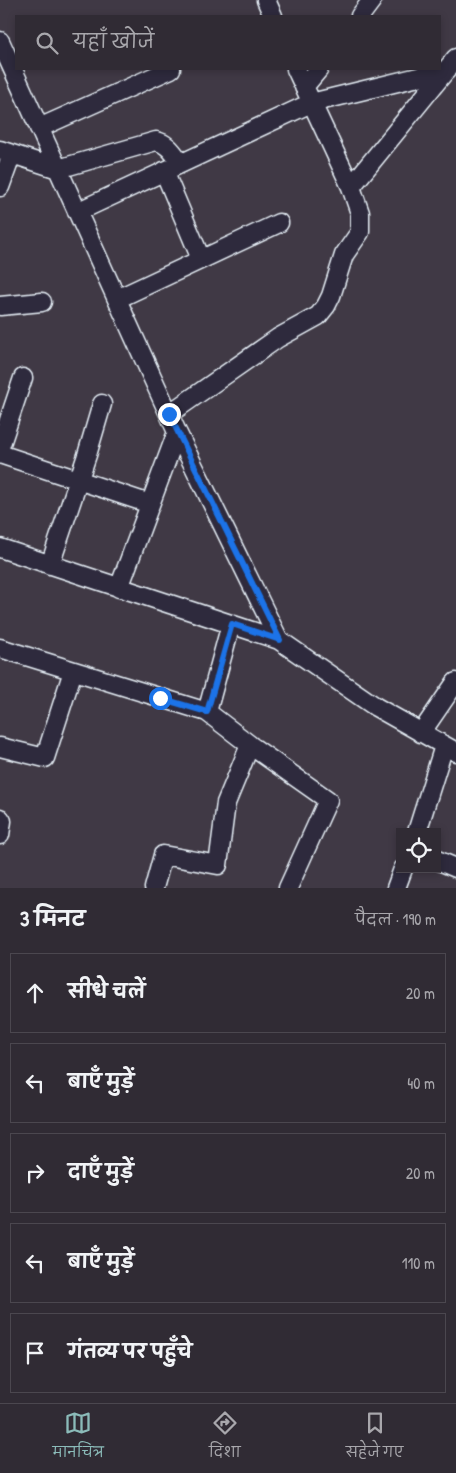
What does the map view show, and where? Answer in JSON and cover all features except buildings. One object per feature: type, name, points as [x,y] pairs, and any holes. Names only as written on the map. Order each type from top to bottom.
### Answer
[{"type":"street","points":[[266,0],[273,15]]},
{"type":"street","points":[[361,15],[372,0]]},
{"type":"street","points":[[0,41],[169,414],[280,640]]},
{"type":"street","points":[[351,187],[451,64]]},
{"type":"street","points":[[39,128],[169,70]]},
{"type":"street","points":[[169,414],[278,338],[318,316],[331,296],[344,255],[360,232],[360,213],[351,187],[296,70]]},
{"type":"street","points":[[307,95],[318,70]]},
{"type":"street","points":[[77,212],[181,163],[307,95],[423,70]]},
{"type":"street","points":[[0,186],[6,152],[58,169],[160,142],[166,145],[181,163]]},
{"type":"street","points":[[164,171],[201,259]]},
{"type":"street","points":[[117,299],[279,223]]},
{"type":"street","points":[[0,306],[42,302]]},
{"type":"street","points":[[0,447],[23,378]]},
{"type":"street","points":[[50,565],[102,404]]},
{"type":"street","points":[[119,588],[178,432]]},
{"type":"street","points":[[0,454],[150,504]]},
{"type":"street","points":[[0,548],[280,640],[376,708],[450,749],[418,828]]},
{"type":"street","points":[[207,712],[232,624]]},
{"type":"street","points":[[0,648],[207,712],[328,800],[288,888]]},
{"type":"street","points":[[0,747],[45,758],[73,671]]},
{"type":"street","points":[[421,733],[456,682]]},
{"type":"street","points":[[154,888],[163,855],[218,865],[226,803],[250,745]]},
{"type":"street","points":[[0,818],[2,821],[0,836]]},
{"type":"street","points":[[441,862],[456,868]]},
{"type":"street","points":[[396,888],[402,873]]},
{"type":"route","points":[[160,698],[207,712],[232,624],[280,640],[169,414]]}]
